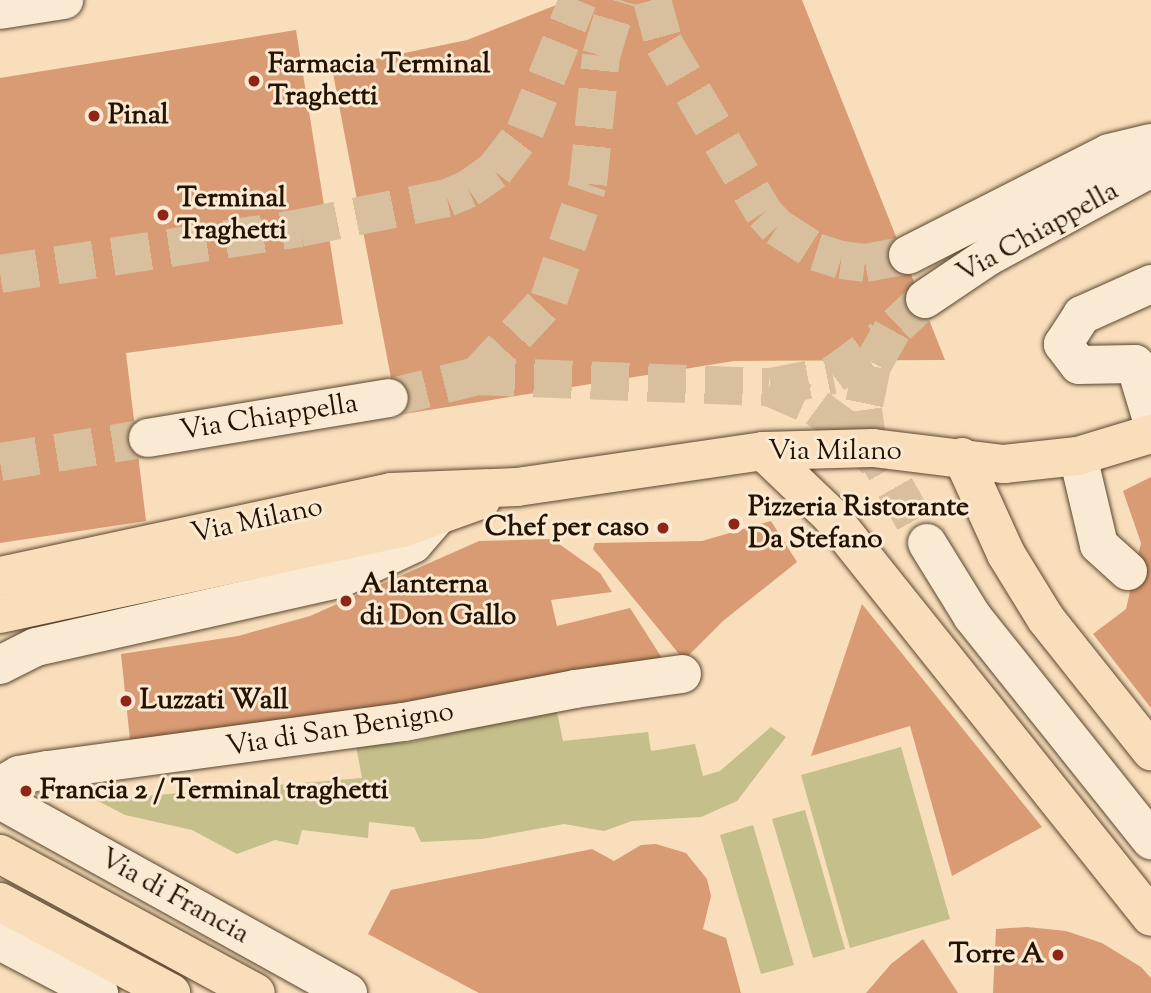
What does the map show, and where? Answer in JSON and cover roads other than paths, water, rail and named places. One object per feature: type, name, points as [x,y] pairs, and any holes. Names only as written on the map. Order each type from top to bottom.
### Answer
[{"type":"main road","name":"Via Milano","points":[[0,576],[391,492],[517,487],[763,451],[873,448],[1004,464],[1078,456],[1151,434]]},
{"type":"main road","points":[[763,451],[830,515],[1151,916]]},
{"type":"main road","points":[[962,457],[1006,554],[1046,619],[1151,751]]},
{"type":"main road","name":"Via Milano","points":[[0,614],[402,528],[517,487]]},
{"type":"main road","points":[[0,854],[256,993]]},
{"type":"main road","points":[[0,902],[171,993]]},
{"type":"street","points":[[0,10],[64,0]]},
{"type":"street","points":[[908,255],[1109,153],[1151,143]]},
{"type":"street","name":"Via Chiappella","points":[[925,299],[989,256],[1143,175]]},
{"type":"street","points":[[1151,284],[1082,315],[1063,344],[1079,365],[1135,364],[1151,417]]},
{"type":"street","name":"Via Chiappella","points":[[148,438],[389,398]]},
{"type":"street","points":[[1078,456],[1099,545],[1128,571]]},
{"type":"street","name":"Via Milano","points":[[0,664],[36,647],[341,578],[413,544],[438,515]]},
{"type":"street","points":[[927,543],[972,616],[1151,840]]},
{"type":"street","name":"Via di San Benigno","points":[[0,786],[19,775],[48,770],[404,722],[575,689],[682,674]]},
{"type":"street","name":"Via di Francia","points":[[0,800],[348,993]]},
{"type":"street","points":[[3,941],[99,993]]},
{"type":"tunnel","points":[[0,274],[300,228],[447,198],[468,189],[494,171],[525,131],[578,0]]},
{"type":"tunnel","points":[[477,376],[549,299],[588,184],[601,56],[618,0]]},
{"type":"tunnel","points":[[652,0],[664,44],[764,213],[777,227],[816,252],[841,260],[865,263],[908,255]]},
{"type":"tunnel","points":[[925,299],[892,330],[872,366],[863,410],[867,438],[927,543]]},
{"type":"tunnel","points":[[771,387],[833,375],[882,339]]},
{"type":"tunnel","points":[[389,398],[477,376],[769,387],[817,408],[851,433],[880,464]]},
{"type":"tunnel","points":[[0,462],[148,438]]},
{"type":"place","name":"Farmacia Terminal Traghetti","points":[[254,81]]},
{"type":"place","name":"Pinal","points":[[94,116]]},
{"type":"place","name":"Terminal Traghetti","points":[[163,215]]},
{"type":"place","name":"Pizzeria Ristorante Da Stefano","points":[[734,524]]},
{"type":"place","name":"Chef per caso","points":[[663,528]]},
{"type":"place","name":"A lanterna di Don Gallo","points":[[346,601]]},
{"type":"place","name":"Luzzati Wall","points":[[126,701]]},
{"type":"place","name":"Francia 2 / Terminal traghetti","points":[[26,791]]},
{"type":"place","name":"Torre A","points":[[1058,955]]}]
